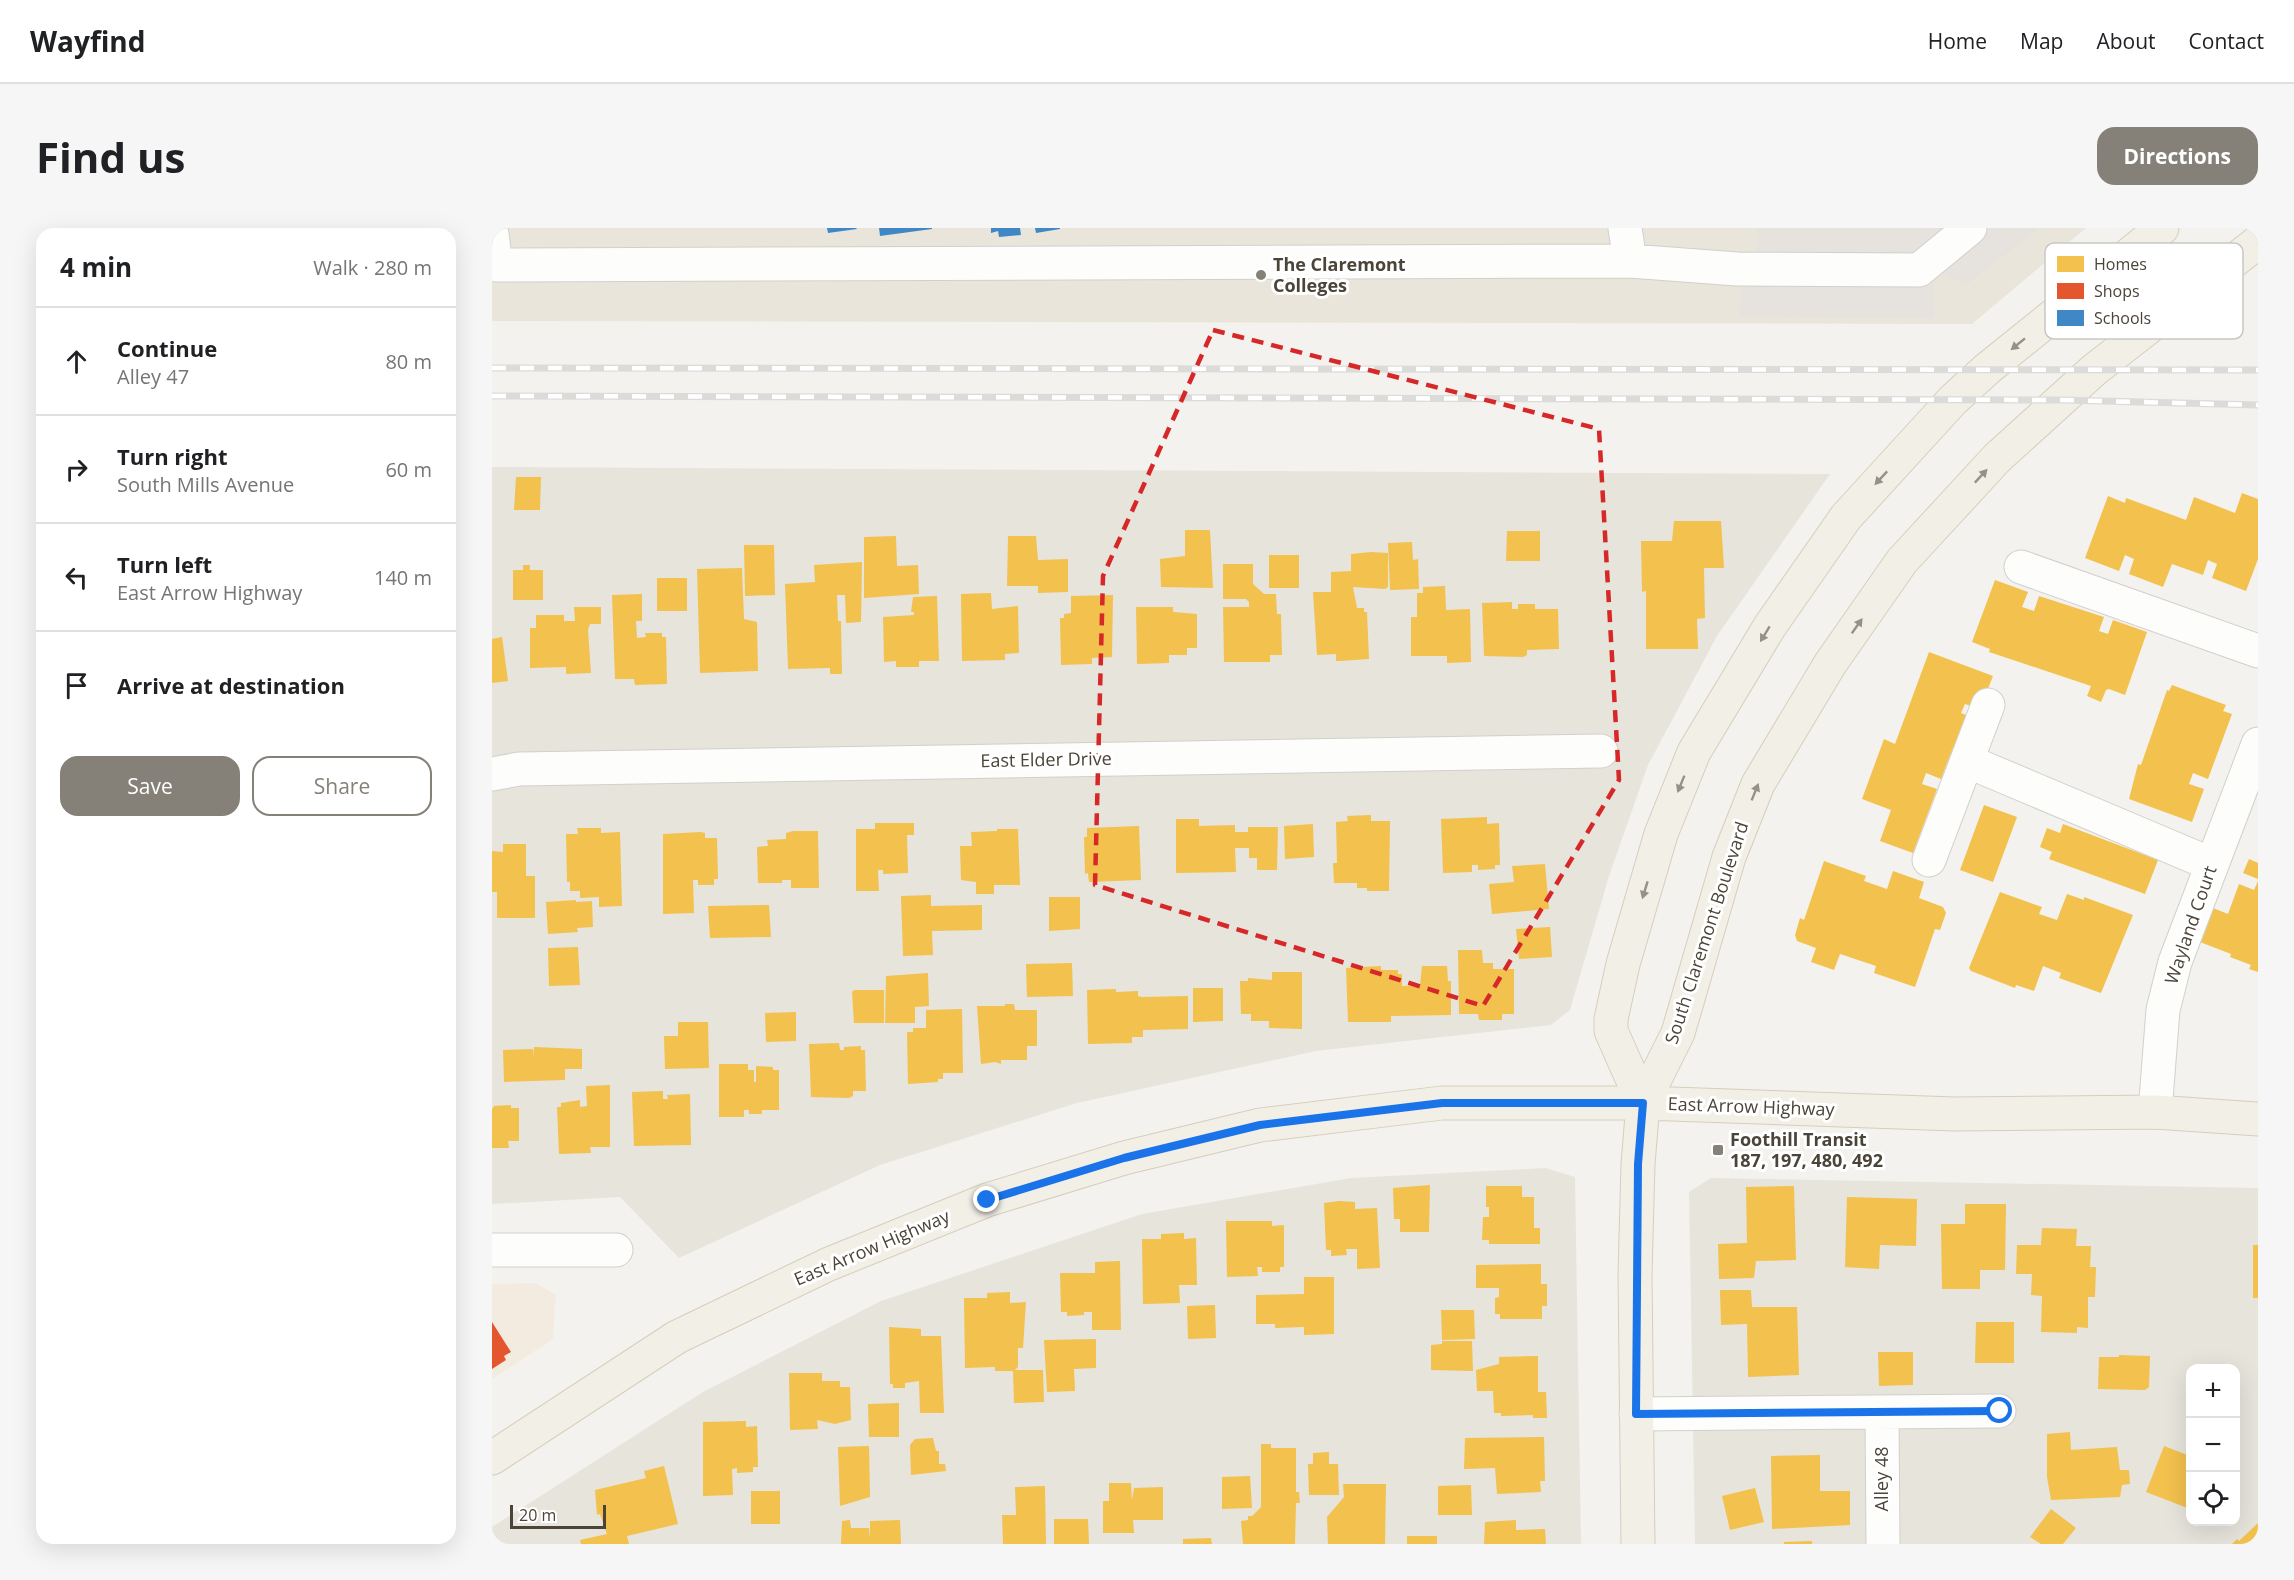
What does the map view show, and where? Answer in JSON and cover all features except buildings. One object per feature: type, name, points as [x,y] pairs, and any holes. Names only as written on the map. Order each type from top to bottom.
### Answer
[{"type":"main road","points":[[2143,243],[2162,228]]},
{"type":"main road","name":"South Claremont Boulevard","points":[[2243,254],[2258,242]]},
{"type":"main road","points":[[1638,1544],[1637,1175],[1643,1103],[1611,1031],[1611,1019],[1623,964],[1661,834],[1699,744],[1770,626],[1845,516],[1953,399],[2045,322]]},
{"type":"main road","name":"South Claremont Boulevard","points":[[1643,1103],[1678,1033],[1729,857],[1758,783],[1830,664],[1902,561],[1997,458],[2094,370],[2134,339]]},
{"type":"main road","name":"East Arrow Highway","points":[[492,1458],[677,1337],[829,1264],[999,1196],[1124,1158],[1260,1125],[1442,1103],[1643,1103],[1955,1114],[2155,1112],[2258,1119]]},
{"type":"street","points":[[1625,228],[1630,261]]},
{"type":"street","points":[[492,234],[496,266],[1630,261],[1737,269],[1918,270],[1970,228]]},
{"type":"street","points":[[2021,567],[2258,651]]},
{"type":"street","points":[[1929,860],[1988,705]]},
{"type":"street","name":"Wayland Court","points":[[2155,1112],[2163,1010],[2175,962],[2258,744]]},
{"type":"street","name":"East Elder Drive","points":[[492,774],[531,769],[1601,751]]},
{"type":"street","points":[[1967,761],[2211,864]]},
{"type":"street","points":[[492,1250],[616,1250]]},
{"type":"street","points":[[1636,1414],[2000,1411]]},
{"type":"street","name":"Alley 48","points":[[1882,1413],[1883,1544]]},
{"type":"highlighted area","points":[[1213,330],[1599,429],[1619,780],[1483,1006],[1095,885],[1103,576]]},
{"type":"shaded area","name":"The Claremont Colleges","points":[[492,228],[2086,228],[2068,243],[2045,243],[2045,263],[1972,324],[492,321]]},
{"type":"shaded area","points":[[1757,228],[2040,228],[1965,286],[1934,267],[1934,318],[1740,317],[1741,289],[1757,248]]},
{"type":"shaded area","points":[[492,467],[1830,474],[1717,636],[1648,765],[1609,876],[1570,1010],[1551,1025],[1316,1051],[1077,1103],[880,1165],[679,1258],[620,1197],[492,1204]]},
{"type":"shaded area","points":[[1546,1168],[1575,1177],[1581,1544],[492,1544],[492,1527],[703,1392],[881,1301],[1142,1214],[1351,1178]]},
{"type":"shaded area","points":[[1711,1178],[2258,1188],[2258,1544],[1695,1544],[1689,1192]]},
{"type":"shaded area","points":[[535,1283],[556,1295],[553,1339],[492,1379],[492,1284]]},
{"type":"railway","points":[[492,368],[2258,370]]},
{"type":"railway","points":[[492,396],[2062,400],[2258,405]]},
{"type":"place","name":"The Claremont Colleges","points":[[1261,275]]},
{"type":"place","name":"Foothill Transit 187, 197, 480, 492","points":[[1718,1150]]},
{"type":"route","points":[[987,1200],[1124,1158],[1260,1125],[1442,1103],[1643,1103],[1638,1164],[1635,1274],[1636,1414],[2000,1411]]}]
